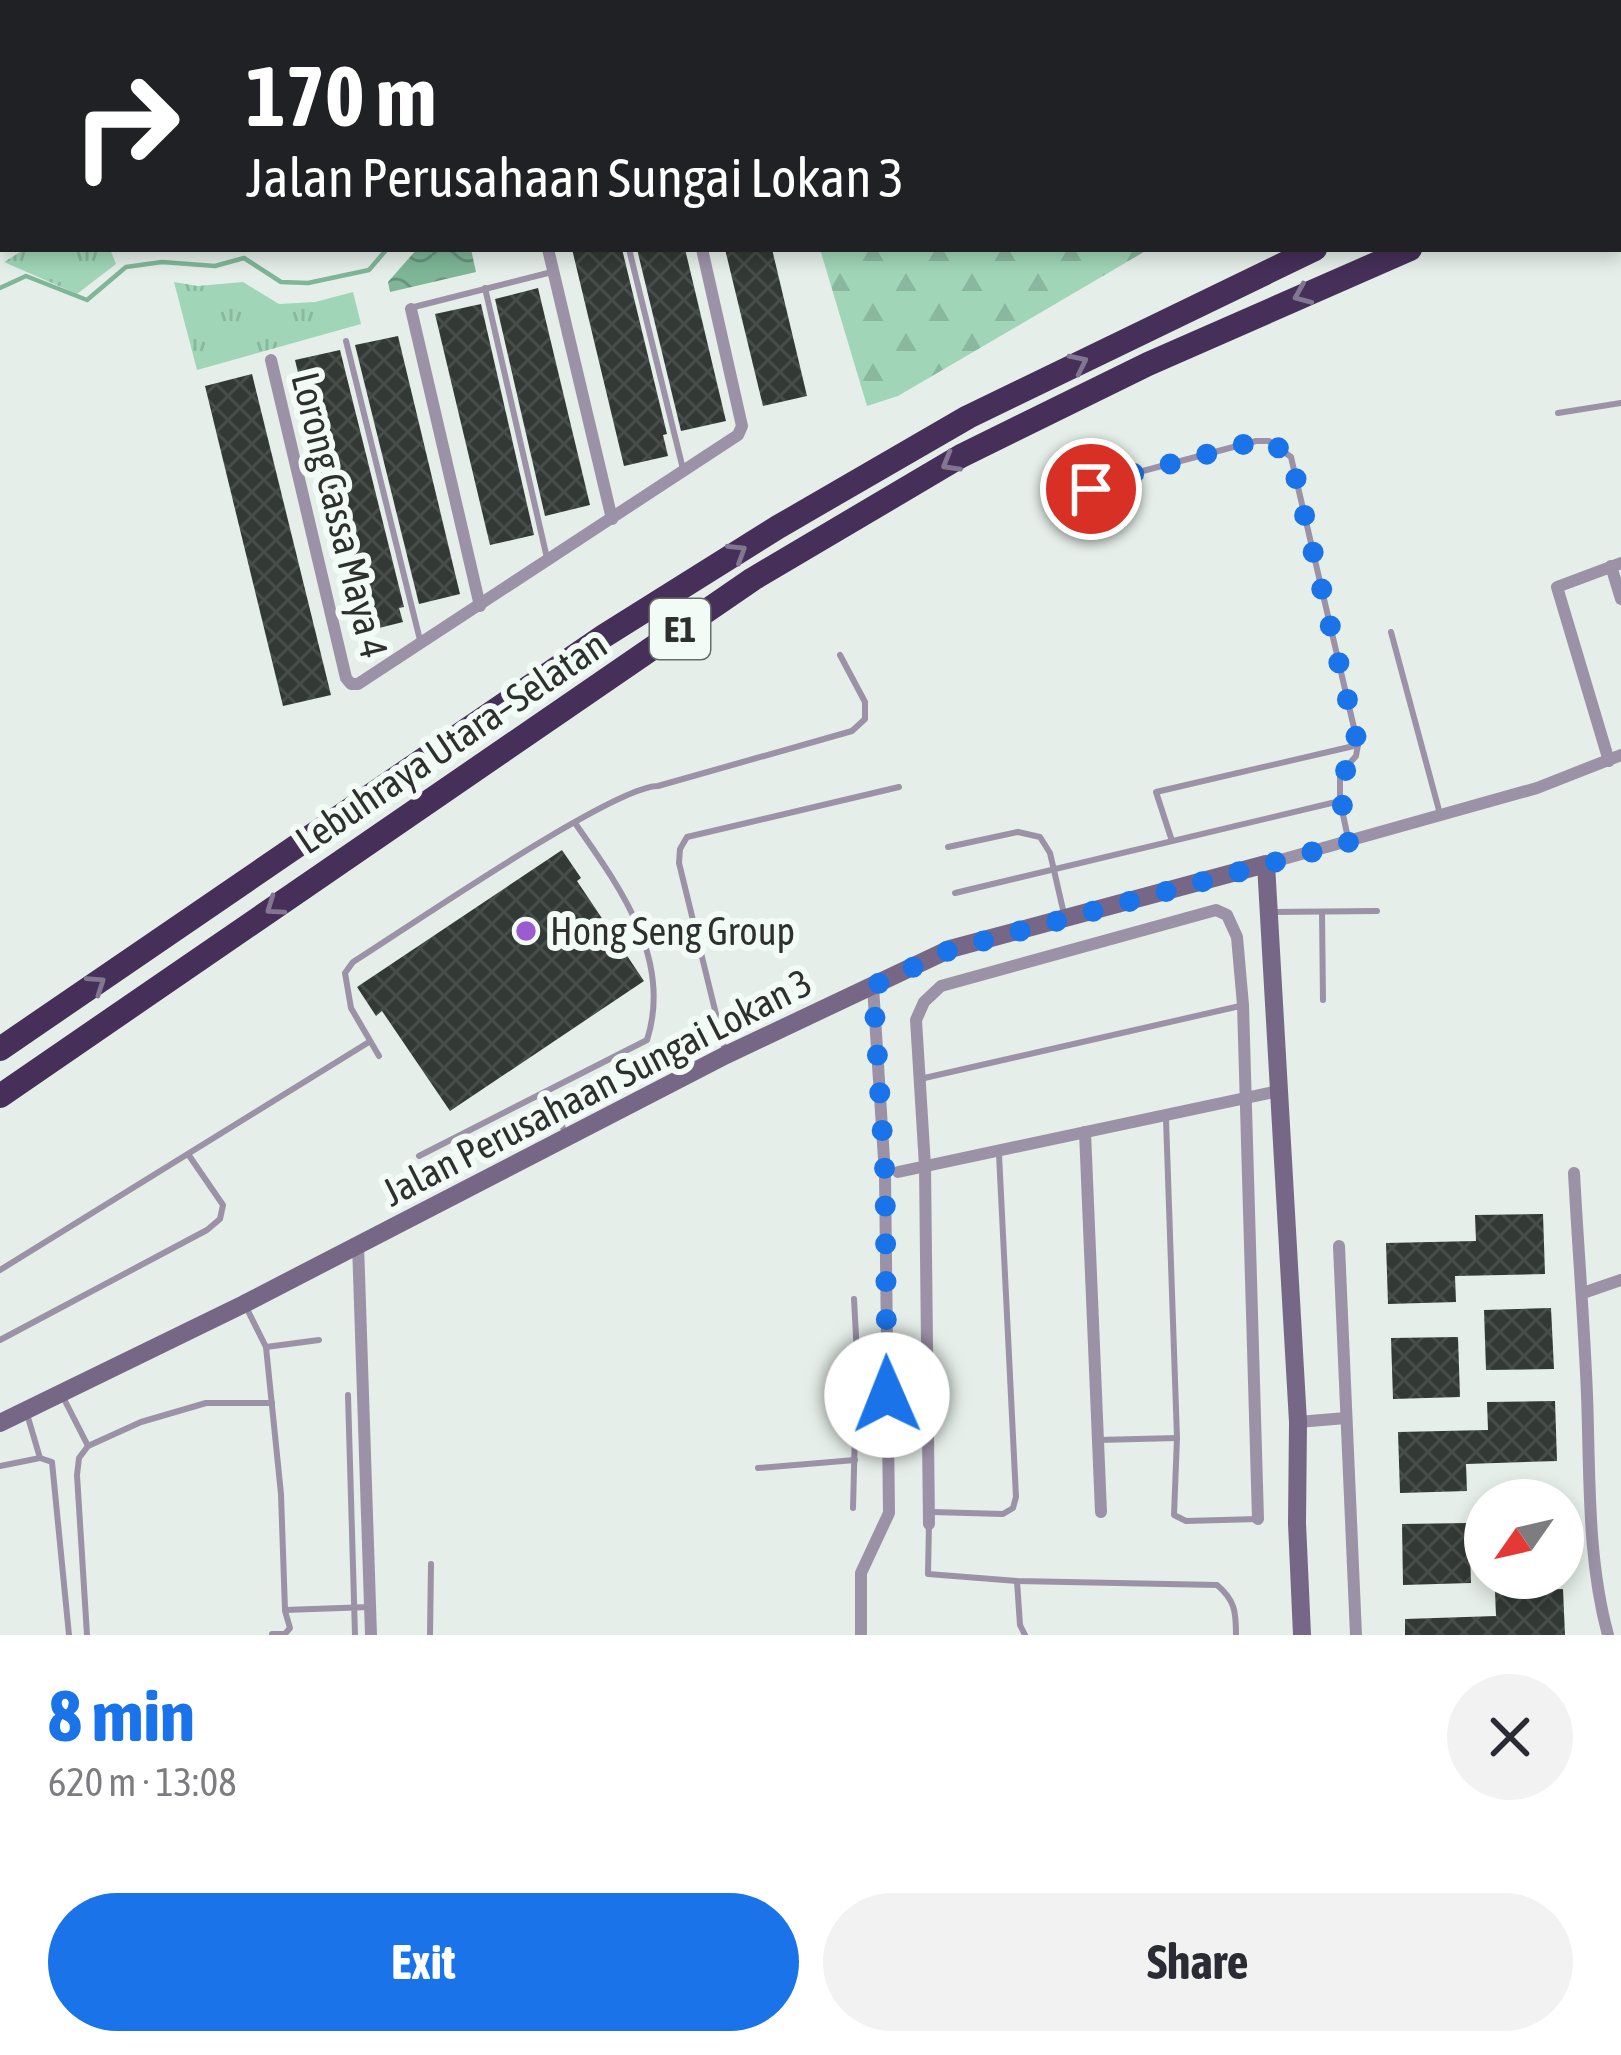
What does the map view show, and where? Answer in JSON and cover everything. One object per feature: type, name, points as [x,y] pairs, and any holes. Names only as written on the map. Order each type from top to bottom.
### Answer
[{"type":"highway","name":"Lebuhraya Utara–Selatan","points":[[0,1049],[604,636],[778,526],[968,417],[1309,252]]},
{"type":"highway","name":"Lebuhraya Utara–Selatan","points":[[0,1096],[772,568],[982,446],[1148,364],[1403,252]]},
{"type":"main road","name":"Jalan Perusahaan Sungai Lokan 3","points":[[0,1424],[244,1304],[726,1054],[950,950],[1266,864]]},
{"type":"main road","points":[[1266,864],[1298,1422],[1302,1635]]},
{"type":"street","points":[[549,252],[612,519]]},
{"type":"street","points":[[421,644],[738,435],[742,426],[703,252]]},
{"type":"street","points":[[411,309],[480,606]]},
{"type":"street","name":"Lorong Cassa Maya 4","points":[[271,360],[351,684],[421,644]]},
{"type":"street","points":[[1266,864],[1441,818],[1615,758],[1557,587],[1616,565],[1621,599]]},
{"type":"street","points":[[929,1518],[925,1166],[916,1020],[924,1002],[940,986],[1216,910],[1227,915],[1237,937],[1243,1005],[1258,1519]]},
{"type":"street","points":[[861,1635],[861,1573],[889,1513],[886,1356],[892,1173],[873,986]]},
{"type":"street","points":[[892,1173],[1278,1091]]},
{"type":"street","points":[[1085,1132],[1102,1511]]},
{"type":"street","points":[[1574,1173],[1591,1516],[1598,1598],[1608,1635]]},
{"type":"street","points":[[358,1244],[362,1608],[370,1635]]},
{"type":"street","points":[[1339,1246],[1356,1635]]},
{"type":"street","points":[[1583,1292],[1621,1280]]},
{"type":"street","points":[[1298,1422],[1346,1418]]},
{"type":"lane","points":[[630,252],[684,473]]},
{"type":"lane","points":[[411,309],[553,272]]},
{"type":"lane","points":[[485,288],[548,562]]},
{"type":"lane","points":[[346,341],[421,644]]},
{"type":"lane","points":[[1558,413],[1621,403]]},
{"type":"lane","points":[[1084,502],[1091,489],[1106,481],[1256,441],[1269,441],[1291,457],[1358,745],[1356,756],[1340,774],[1349,842]]},
{"type":"lane","points":[[1391,632],[1441,818]]},
{"type":"lane","points":[[379,1056],[351,1007],[345,974],[352,962],[575,823],[645,786],[678,781],[851,731],[865,719],[865,702],[840,655]]},
{"type":"lane","points":[[1172,841],[1156,792],[1358,745]]},
{"type":"lane","points":[[726,1054],[679,863],[687,838],[899,787]]},
{"type":"lane","points":[[955,893],[1340,800]]},
{"type":"lane","points":[[419,1156],[647,1040],[652,1022],[650,954],[639,922],[575,823]]},
{"type":"lane","points":[[947,847],[1033,833],[1050,853],[1065,917]]},
{"type":"lane","points":[[1269,912],[1376,911]]},
{"type":"lane","points":[[1322,912],[1323,1000]]},
{"type":"lane","points":[[920,1078],[1243,1005]]},
{"type":"lane","points":[[0,1270],[369,1042]]},
{"type":"lane","points":[[545,1093],[568,1138]]},
{"type":"lane","points":[[1166,1115],[1177,1438],[1174,1515],[1179,1521],[1258,1519]]},
{"type":"lane","points":[[999,1150],[1016,1497],[1003,1514],[929,1518],[928,1574],[1017,1581],[1217,1585],[1229,1595],[1236,1611],[1236,1635]]},
{"type":"lane","points":[[0,1340],[220,1219],[223,1205],[188,1154]]},
{"type":"lane","points":[[853,1508],[854,1299]]},
{"type":"lane","points":[[244,1304],[266,1347],[281,1494],[285,1610],[290,1628],[284,1634],[272,1634]]},
{"type":"lane","points":[[266,1347],[320,1340]]},
{"type":"lane","points":[[857,1355],[886,1356]]},
{"type":"lane","points":[[63,1394],[88,1446]]},
{"type":"lane","points":[[348,1395],[362,1608],[355,1635]]},
{"type":"lane","points":[[87,1635],[79,1457],[88,1446],[141,1422],[206,1403],[272,1402]]},
{"type":"lane","points":[[26,1412],[40,1458]]},
{"type":"lane","points":[[1098,1440],[1177,1438]]},
{"type":"lane","points":[[0,1466],[40,1458],[52,1462],[69,1635]]},
{"type":"lane","points":[[758,1468],[855,1460]]},
{"type":"lane","points":[[430,1635],[431,1564]]},
{"type":"lane","points":[[1017,1581],[1025,1635]]},
{"type":"lane","points":[[285,1610],[362,1608]]},
{"type":"green space","points":[[20,252],[111,252],[116,264],[77,294],[4,262]]},
{"type":"green space","points":[[821,252],[1144,252],[898,396],[867,406]]},
{"type":"green space","points":[[174,282],[198,286],[243,282],[279,304],[315,302],[353,292],[361,324],[197,370]]},
{"type":"water","points":[[414,252],[472,252],[476,272],[390,292],[388,282]]},
{"type":"building","points":[[573,252],[623,252],[667,434],[663,435],[668,456],[624,466]]},
{"type":"building","points":[[638,252],[686,252],[726,421],[681,431]]},
{"type":"building","points":[[726,252],[773,252],[807,396],[763,406]]},
{"type":"building","points":[[538,288],[590,505],[545,516],[495,299]]},
{"type":"building","points":[[481,304],[534,535],[490,545],[435,314]]},
{"type":"building","points":[[398,336],[460,594],[419,604],[355,345]]},
{"type":"building","points":[[340,350],[404,607],[399,608],[403,622],[359,633],[295,360]]},
{"type":"building","points":[[252,374],[331,695],[283,706],[205,386]]},
{"type":"building","name":"Hong Seng Group","points":[[562,850],[581,878],[577,881],[644,981],[450,1111],[382,1011],[376,1016],[357,987]]},
{"type":"building","points":[[1543,1214],[1545,1274],[1455,1276],[1456,1302],[1388,1304],[1386,1243],[1476,1241],[1475,1215]]},
{"type":"building","points":[[1551,1308],[1554,1369],[1486,1370],[1484,1310]]},
{"type":"building","points":[[1458,1337],[1460,1397],[1393,1399],[1391,1338]]},
{"type":"building","points":[[1555,1401],[1557,1461],[1466,1464],[1464,1491],[1400,1493],[1398,1432],[1488,1430],[1487,1402]]},
{"type":"building","points":[[1464,1523],[1464,1583],[1403,1585],[1402,1524]]},
{"type":"building","points":[[1495,1599],[1563,1599],[1565,1635],[1405,1635],[1405,1619],[1496,1616]]},
{"type":"waterway","points":[[0,288],[26,276],[87,300],[126,267],[162,262],[215,266],[244,258],[281,282],[308,283],[369,270],[384,252]]},
{"type":"place","name":"Hong Seng Group","points":[[526,931]]},
{"type":"route","points":[[887,1395],[885,1175],[873,986],[950,950],[1349,842],[1338,781],[1358,745],[1291,457],[1269,441],[1256,441],[1091,489]]}]
